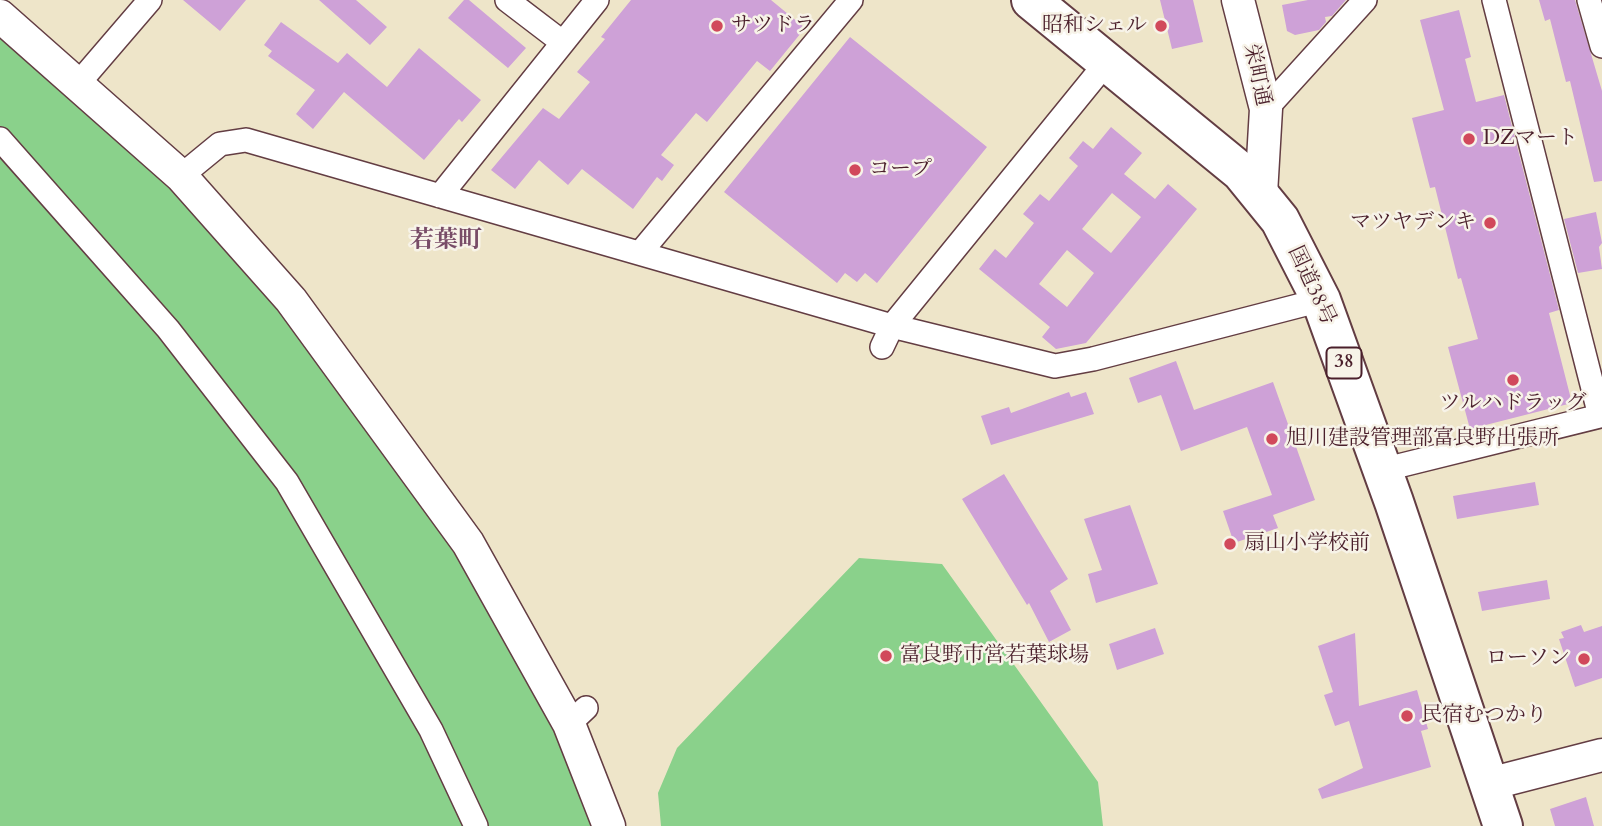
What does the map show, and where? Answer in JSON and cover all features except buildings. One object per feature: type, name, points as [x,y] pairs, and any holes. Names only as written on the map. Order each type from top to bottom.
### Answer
[{"type":"highway","name":"国道38号","points":[[1031,0],[1105,63],[1199,136],[1261,194],[1280,220],[1321,300],[1503,826]]},
{"type":"street","points":[[77,85],[150,0]]},
{"type":"street","points":[[508,0],[562,42]]},
{"type":"street","points":[[440,196],[597,0]]},
{"type":"street","points":[[640,253],[851,0]]},
{"type":"street","name":"栄町通","points":[[1238,0],[1266,109],[1261,194]]},
{"type":"street","points":[[1266,109],[1365,0]]},
{"type":"street","points":[[1382,470],[1600,416],[1494,0]]},
{"type":"street","points":[[1589,0],[1602,46]]},
{"type":"street","points":[[0,16],[181,176],[291,300],[468,543],[578,716],[609,826]]},
{"type":"street","points":[[882,347],[892,326],[1105,63]]},
{"type":"street","points":[[0,139],[159,318],[287,482],[431,730],[476,826]]},
{"type":"street","points":[[181,176],[219,144],[246,140],[892,326],[1055,366],[1093,359],[1321,300]]},
{"type":"street","points":[[1489,784],[1602,755]]},
{"type":"green space","points":[[0,16],[181,176],[468,543],[609,826],[0,826]]},
{"type":"green space","name":"富良野市営若葉球場","points":[[859,558],[942,564],[1098,782],[1103,826],[661,826],[658,793],[677,748]]},
{"type":"place","name":"サツドラ","points":[[717,26]]},
{"type":"place","name":"昭和シェル","points":[[1161,26]]},
{"type":"place","name":"DZマート","points":[[1469,139]]},
{"type":"place","name":"コープ","points":[[855,170]]},
{"type":"place","name":"マツヤデンキ","points":[[1490,223]]},
{"type":"place","name":"ツルハドラッグ","points":[[1513,380]]},
{"type":"place","name":"旭川建設管理部富良野出張所","points":[[1272,439]]},
{"type":"place","name":"扇山小学校前","points":[[1230,544]]},
{"type":"place","name":"富良野市営若葉球場","points":[[886,656]]},
{"type":"place","name":"ローソン","points":[[1584,659]]},
{"type":"place","name":"民宿むつかり","points":[[1407,716]]},
{"type":"district","name":"若葉町","points":[[446,241]]}]
